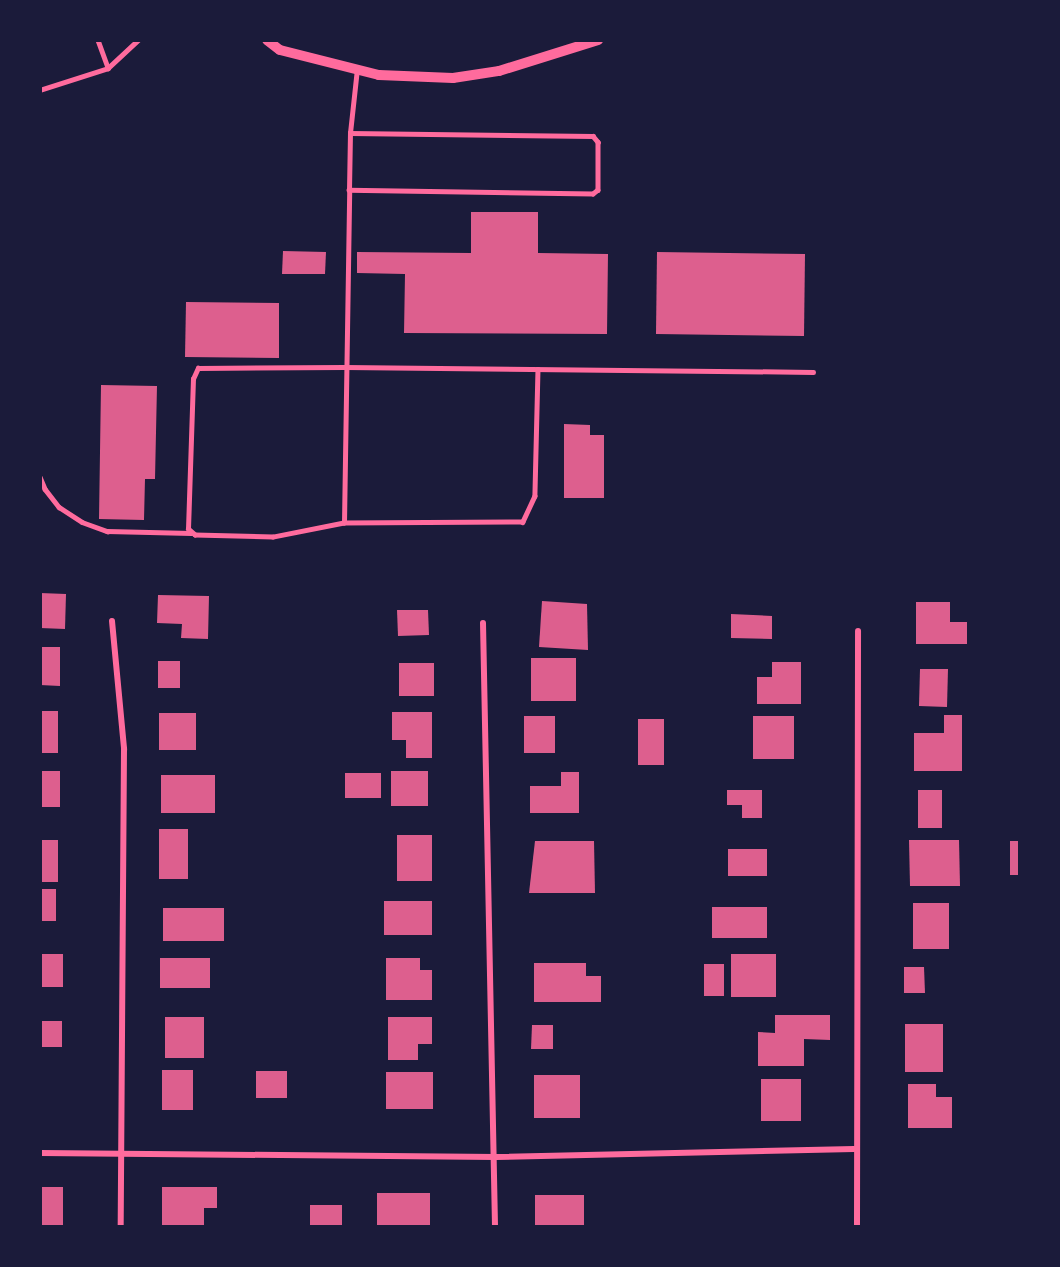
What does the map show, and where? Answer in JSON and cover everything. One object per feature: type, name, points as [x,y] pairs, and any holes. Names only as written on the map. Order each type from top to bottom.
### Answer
[{"type":"street","points":[[267,40],[280,50],[379,75],[453,78],[499,71],[598,40]]},
{"type":"street","points":[[112,621],[124,749],[121,1227]]},
{"type":"street","points":[[483,623],[496,1156],[495,1227]]},
{"type":"street","points":[[857,1227],[854,1149],[858,631]]},
{"type":"street","points":[[40,1153],[496,1156],[854,1149]]},
{"type":"lane","points":[[98,40],[108,68]]},
{"type":"lane","points":[[40,90],[108,68],[138,40]]},
{"type":"lane","points":[[344,524],[350,133],[357,69]]},
{"type":"lane","points":[[349,190],[593,195],[598,190],[598,142],[593,136],[350,133]]},
{"type":"lane","points":[[190,533],[194,371],[198,368],[345,367],[813,372]]},
{"type":"lane","points":[[40,477],[59,507],[82,522],[106,531],[273,537],[344,524],[523,522],[536,496],[538,369]]},
{"type":"building","points":[[471,212],[538,212],[538,253],[608,254],[607,334],[404,333],[405,274],[357,273],[357,252],[471,253]]},
{"type":"building","points":[[283,251],[326,252],[325,274],[282,274]]},
{"type":"building","points":[[657,252],[805,254],[804,336],[656,334]]},
{"type":"building","points":[[186,302],[279,303],[279,358],[185,357]]},
{"type":"building","points":[[101,385],[157,386],[155,479],[145,479],[144,520],[99,519]]},
{"type":"building","points":[[564,424],[590,425],[590,435],[604,435],[604,498],[564,498]]},
{"type":"building","points":[[40,593],[66,594],[65,629],[40,628]]},
{"type":"building","points":[[158,595],[209,596],[208,639],[181,638],[182,624],[157,623]]},
{"type":"building","points":[[542,601],[587,604],[588,650],[539,647]]},
{"type":"building","points":[[916,602],[950,602],[950,622],[967,622],[967,644],[916,644]]},
{"type":"building","points":[[397,610],[428,610],[429,635],[398,636]]},
{"type":"building","points":[[731,614],[772,616],[772,639],[731,638]]},
{"type":"building","points":[[40,647],[60,647],[60,686],[40,685]]},
{"type":"building","points":[[531,658],[576,658],[576,701],[531,701]]},
{"type":"building","points":[[158,661],[180,661],[180,688],[158,688]]},
{"type":"building","points":[[772,662],[801,662],[801,704],[757,704],[757,677],[772,677]]},
{"type":"building","points":[[399,663],[434,663],[434,696],[399,696]]},
{"type":"building","points":[[920,669],[948,669],[947,707],[919,706]]},
{"type":"building","points":[[40,711],[58,711],[58,753],[40,753]]},
{"type":"building","points":[[392,712],[432,712],[432,758],[406,758],[406,740],[392,740]]},
{"type":"building","points":[[159,713],[196,713],[196,750],[159,750]]},
{"type":"building","points":[[944,715],[962,715],[962,771],[914,771],[914,733],[944,733]]},
{"type":"building","points":[[524,716],[555,716],[555,753],[524,753]]},
{"type":"building","points":[[753,716],[794,716],[794,759],[753,759]]},
{"type":"building","points":[[638,719],[664,719],[664,765],[638,765]]},
{"type":"building","points":[[40,771],[60,771],[60,807],[40,807]]},
{"type":"building","points":[[391,771],[428,771],[428,806],[391,806]]},
{"type":"building","points":[[561,772],[579,772],[579,813],[530,813],[530,786],[561,786]]},
{"type":"building","points":[[345,773],[381,773],[381,798],[345,798]]},
{"type":"building","points":[[161,775],[215,775],[215,813],[161,813]]},
{"type":"building","points":[[727,790],[762,790],[762,818],[742,818],[742,805],[727,805]]},
{"type":"building","points":[[918,790],[942,790],[942,828],[918,828]]},
{"type":"building","points":[[159,829],[188,829],[188,879],[159,879]]},
{"type":"building","points":[[397,835],[432,835],[432,881],[397,881]]},
{"type":"building","points":[[40,840],[58,840],[58,882],[40,882]]},
{"type":"building","points":[[909,840],[959,840],[960,886],[910,886]]},
{"type":"building","points":[[535,841],[594,841],[595,893],[529,893]]},
{"type":"building","points":[[1010,841],[1020,841],[1020,875],[1010,875]]},
{"type":"building","points":[[728,849],[767,849],[767,876],[728,876]]},
{"type":"building","points":[[40,889],[56,889],[56,921],[40,921]]},
{"type":"building","points":[[384,901],[432,901],[432,935],[384,935]]},
{"type":"building","points":[[913,903],[949,903],[949,949],[913,949]]},
{"type":"building","points":[[712,907],[767,907],[767,938],[712,938]]},
{"type":"building","points":[[163,908],[224,908],[224,941],[163,941]]},
{"type":"building","points":[[40,954],[63,954],[63,987],[40,987]]},
{"type":"building","points":[[731,954],[776,954],[776,997],[731,997]]},
{"type":"building","points":[[160,958],[210,958],[210,988],[160,988]]},
{"type":"building","points":[[386,958],[420,958],[420,970],[432,970],[432,1000],[386,1000]]},
{"type":"building","points":[[534,963],[586,963],[586,976],[601,976],[601,1002],[534,1002]]},
{"type":"building","points":[[704,964],[724,964],[724,996],[704,996]]},
{"type":"building","points":[[904,967],[924,967],[925,993],[904,993]]},
{"type":"building","points":[[775,1015],[830,1015],[830,1040],[804,1039],[804,1066],[758,1066],[758,1032],[775,1033]]},
{"type":"building","points":[[165,1017],[204,1017],[204,1058],[165,1058]]},
{"type":"building","points":[[388,1017],[432,1017],[432,1044],[418,1044],[418,1060],[388,1060]]},
{"type":"building","points":[[40,1021],[62,1021],[62,1047],[40,1047]]},
{"type":"building","points":[[905,1024],[943,1024],[943,1072],[905,1072]]},
{"type":"building","points":[[532,1025],[553,1025],[553,1049],[531,1049]]},
{"type":"building","points":[[162,1070],[193,1070],[193,1110],[162,1110]]},
{"type":"building","points":[[256,1071],[287,1071],[287,1098],[256,1098]]},
{"type":"building","points":[[386,1072],[433,1072],[433,1109],[386,1109]]},
{"type":"building","points":[[534,1075],[580,1075],[580,1118],[534,1118]]},
{"type":"building","points":[[761,1079],[801,1079],[801,1121],[761,1121]]},
{"type":"building","points":[[908,1084],[936,1084],[936,1097],[952,1097],[952,1128],[908,1128]]},
{"type":"building","points":[[40,1187],[63,1187],[63,1226],[40,1226]]},
{"type":"building","points":[[162,1187],[217,1187],[217,1208],[204,1208],[204,1226],[162,1226]]},
{"type":"building","points":[[377,1193],[430,1193],[430,1226],[377,1226]]},
{"type":"building","points":[[535,1195],[584,1195],[584,1226],[535,1226]]},
{"type":"building","points":[[310,1205],[342,1205],[342,1226],[310,1226]]}]
